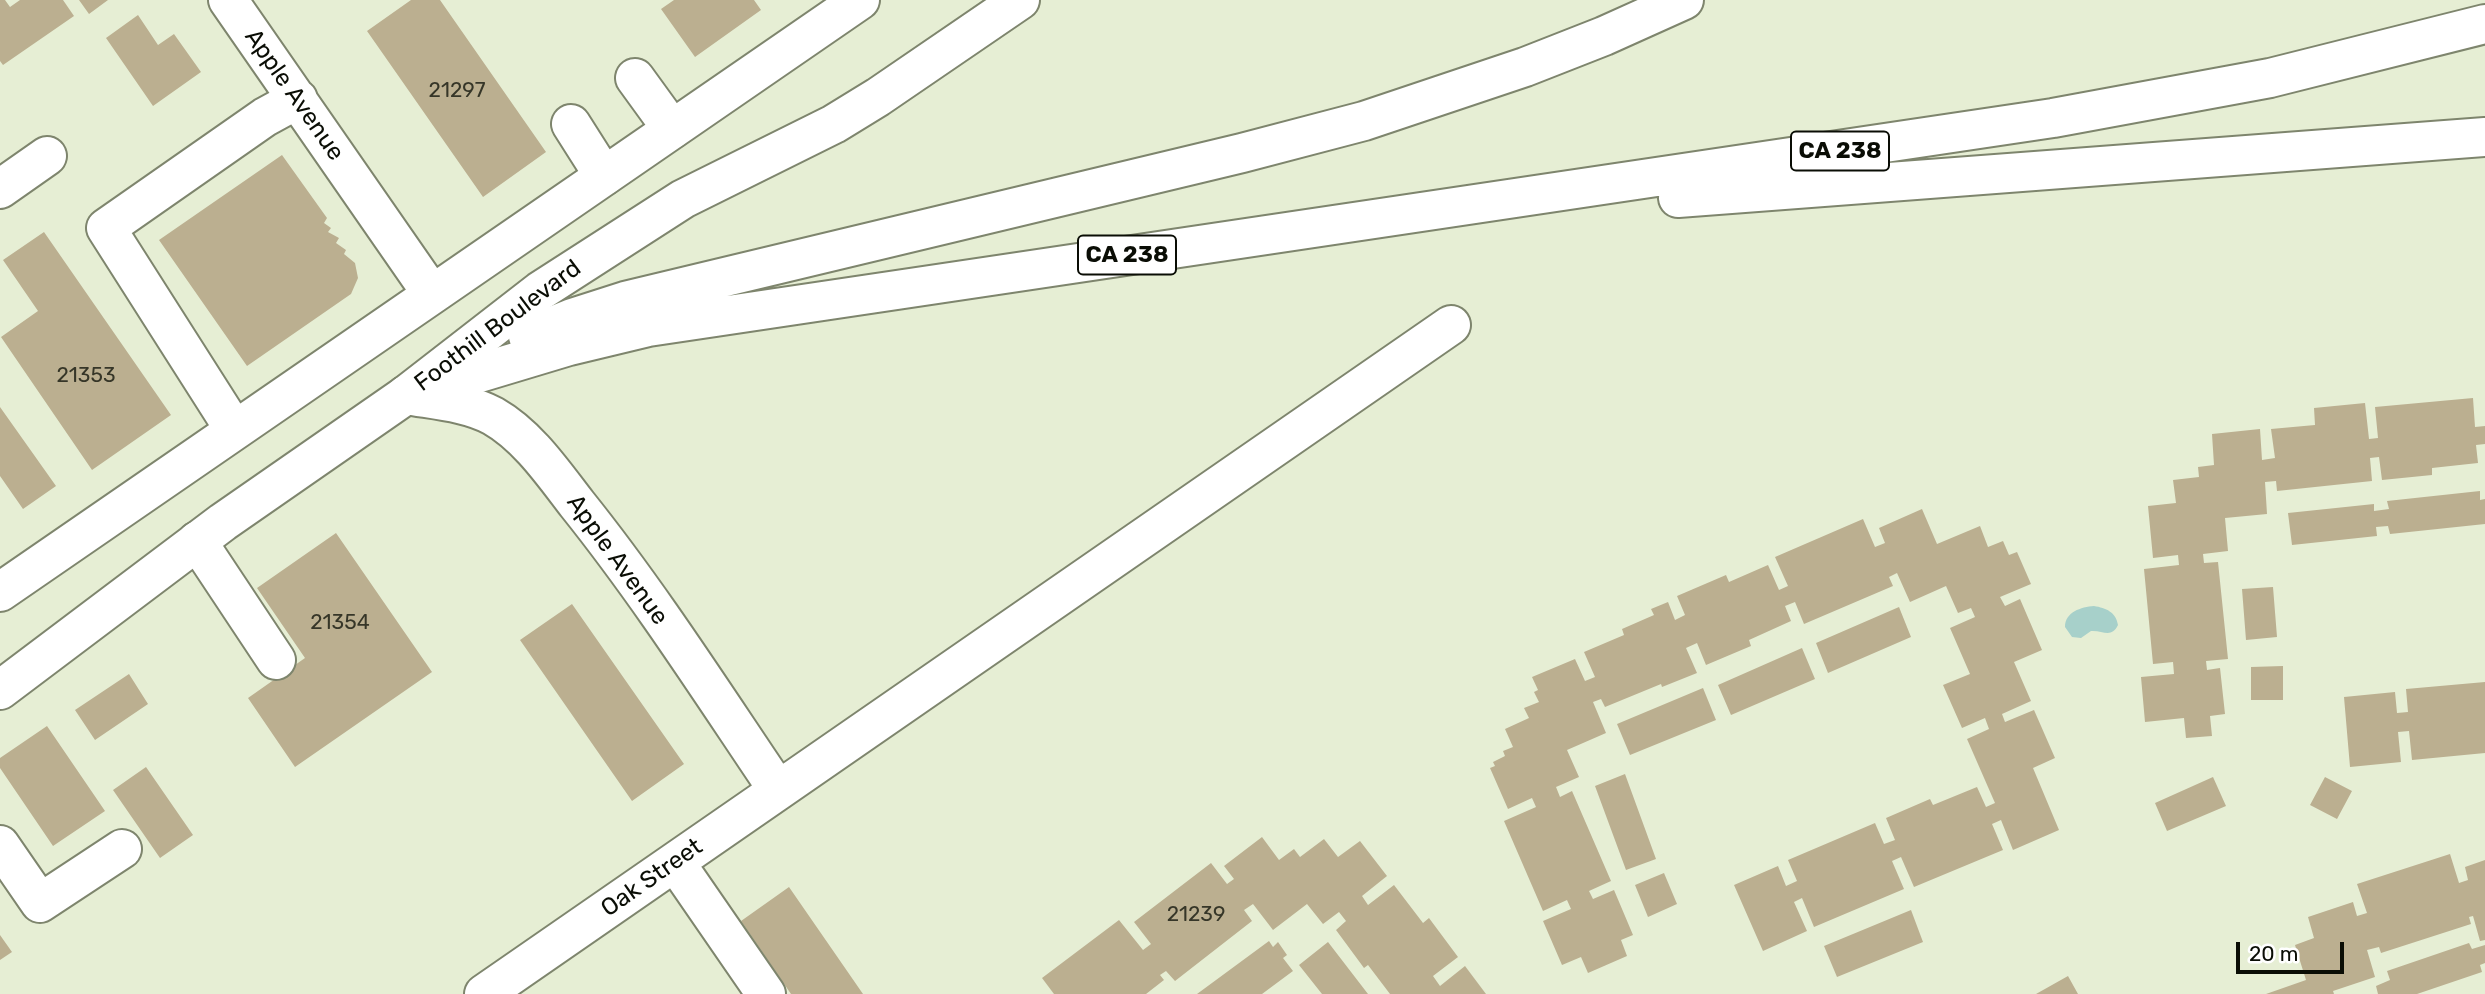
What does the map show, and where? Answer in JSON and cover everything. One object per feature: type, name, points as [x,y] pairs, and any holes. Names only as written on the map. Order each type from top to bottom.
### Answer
[{"type":"main road","name":"Apple Avenue","points":[[228,0],[432,294]]},
{"type":"main road","points":[[0,592],[860,0]]},
{"type":"main road","name":"Foothill Boulevard","points":[[0,690],[197,541],[406,395],[540,291],[683,199],[834,124],[1020,0]]},
{"type":"main road","points":[[406,395],[524,338],[596,309],[1364,121],[1525,67],[1604,36],[1684,0]]},
{"type":"main road","name":"CA 238","points":[[406,395],[569,346],[648,327],[1910,141],[2123,107],[2282,75],[2485,24]]},
{"type":"main road","points":[[635,78],[672,129]]},
{"type":"main road","points":[[234,429],[106,228],[265,117],[298,99]]},
{"type":"main road","points":[[571,124],[604,176]]},
{"type":"main road","points":[[1188,246],[1487,214],[2485,137]]},
{"type":"main road","points":[[0,189],[47,156]]},
{"type":"main road","name":"Oak Street","points":[[508,987],[675,862],[1451,325]]},
{"type":"main road","name":"Apple Avenue","points":[[406,395],[472,408],[492,416],[526,442],[631,573],[778,790]]},
{"type":"main road","points":[[197,541],[276,660]]},
{"type":"main road","points":[[0,845],[40,903],[122,849]]},
{"type":"main road","points":[[675,862],[766,994]]},
{"type":"water","points":[[2094,606],[2113,614],[2118,625],[2110,633],[2091,631],[2081,638],[2072,637],[2065,627],[2068,618],[2079,609]]},
{"type":"building","points":[[0,0],[5,0],[10,7],[20,0],[63,0],[74,16],[3,65],[0,61]]},
{"type":"building","points":[[79,0],[108,0],[89,14]]},
{"type":"building","points":[[411,0],[440,0],[546,152],[483,197],[367,31]]},
{"type":"building","points":[[674,0],[754,0],[761,10],[695,57],[661,9]]},
{"type":"building","points":[[138,15],[158,45],[174,34],[201,72],[153,106],[106,38]]},
{"type":"building","points":[[282,155],[327,218],[324,223],[331,228],[328,232],[339,238],[336,243],[346,250],[344,254],[355,263],[358,278],[351,294],[247,366],[159,240]]},
{"type":"building","points":[[44,232],[171,415],[92,470],[1,337],[38,311],[3,260]]},
{"type":"building","points":[[2473,398],[2475,427],[2485,426],[2485,444],[2476,445],[2478,463],[2432,468],[2432,475],[2382,480],[2379,457],[2370,458],[2372,481],[2277,491],[2276,481],[2265,482],[2267,514],[2225,518],[2228,551],[2203,554],[2204,563],[2218,562],[2228,659],[2206,661],[2207,670],[2220,668],[2225,714],[2210,716],[2212,736],[2186,738],[2184,718],[2145,722],[2141,677],[2174,674],[2173,662],[2153,664],[2144,569],[2179,565],[2178,555],[2153,558],[2148,506],[2176,503],[2173,480],[2199,477],[2198,467],[2214,465],[2212,434],[2260,429],[2262,460],[2275,458],[2271,429],[2315,425],[2314,408],[2365,403],[2369,439],[2378,438],[2375,407]]},
{"type":"building","points":[[0,407],[56,486],[23,509],[0,476]]},
{"type":"building","points":[[2480,491],[2480,500],[2485,499],[2485,524],[2390,534],[2388,526],[2376,527],[2377,536],[2292,545],[2288,513],[2374,504],[2374,511],[2389,509],[2387,501]]},
{"type":"building","points":[[1922,509],[1937,544],[1980,526],[1988,547],[2003,541],[2009,555],[2017,552],[2031,584],[2000,597],[2005,606],[2020,599],[2042,650],[2014,662],[2031,701],[2002,714],[2005,722],[2034,710],[2055,758],[2033,768],[2059,830],[2013,850],[2001,820],[1992,824],[2003,850],[1914,887],[1901,857],[1892,861],[1904,889],[1814,927],[1802,898],[1794,902],[1807,931],[1763,951],[1734,885],[1778,866],[1786,886],[1797,881],[1788,860],[1875,823],[1884,844],[1895,840],[1886,818],[1930,799],[1933,805],[1977,787],[1986,807],[1995,803],[1967,739],[1989,729],[1985,718],[1962,728],[1943,685],[1970,674],[1950,628],[1975,617],[1971,608],[1958,613],[1946,586],[1910,602],[1897,573],[1889,577],[1893,586],[1804,624],[1795,602],[1785,606],[1791,621],[1749,640],[1751,646],[1706,665],[1697,643],[1686,648],[1697,673],[1662,687],[1661,684],[1605,707],[1601,699],[1593,702],[1606,733],[1567,750],[1579,777],[1556,787],[1560,797],[1572,791],[1611,881],[1589,891],[1593,899],[1614,890],[1633,935],[1621,940],[1627,956],[1588,973],[1581,957],[1562,965],[1543,921],[1571,909],[1567,900],[1543,911],[1504,821],[1536,807],[1532,798],[1508,809],[1490,768],[1495,766],[1493,762],[1505,756],[1503,751],[1513,747],[1505,729],[1529,718],[1524,708],[1539,702],[1534,692],[1538,690],[1532,677],[1575,659],[1585,681],[1595,677],[1584,652],[1624,635],[1622,629],[1654,615],[1651,609],[1668,602],[1675,620],[1685,615],[1677,596],[1726,575],[1729,582],[1768,565],[1779,590],[1788,586],[1775,557],[1863,519],[1875,547],[1885,543],[1879,528]]},
{"type":"building","points":[[336,533],[432,672],[295,767],[248,698],[305,658],[257,588]]},
{"type":"building","points":[[2273,587],[2277,637],[2246,640],[2242,589]]},
{"type":"building","points":[[572,604],[684,764],[632,801],[520,640]]},
{"type":"building","points":[[1899,607],[1911,637],[1828,673],[1816,643]]},
{"type":"building","points":[[1802,648],[1815,679],[1731,715],[1718,685]]},
{"type":"building","points":[[2283,666],[2283,700],[2251,700],[2251,667]]},
{"type":"building","points":[[129,674],[148,704],[95,740],[75,710]]},
{"type":"building","points":[[2485,682],[2485,753],[2412,760],[2409,731],[2398,732],[2401,762],[2350,767],[2344,697],[2395,692],[2397,713],[2408,712],[2406,689]]},
{"type":"building","points":[[1703,688],[1716,720],[1630,755],[1617,724]]},
{"type":"building","points":[[47,726],[105,811],[53,846],[0,768],[0,758]]},
{"type":"building","points":[[146,767],[193,835],[160,858],[113,790]]},
{"type":"building","points":[[1625,774],[1656,859],[1626,870],[1595,786]]},
{"type":"building","points":[[2213,777],[2226,806],[2167,831],[2155,803]]},
{"type":"building","points":[[2325,777],[2352,791],[2337,819],[2310,805]]},
{"type":"building","points":[[1262,837],[1279,860],[1294,849],[1300,857],[1324,839],[1338,857],[1360,841],[1387,876],[1362,896],[1368,905],[1394,885],[1423,923],[1429,918],[1458,957],[1433,976],[1440,986],[1465,966],[1486,994],[1390,994],[1368,965],[1364,968],[1336,930],[1346,921],[1339,912],[1323,924],[1307,904],[1273,930],[1253,904],[1244,910],[1252,921],[1175,981],[1166,971],[1160,975],[1164,980],[1146,994],[1054,994],[1042,978],[1119,920],[1143,950],[1151,944],[1134,922],[1211,863],[1227,884],[1234,879],[1224,866]]},
{"type":"building","points":[[2450,854],[2459,883],[2468,880],[2465,867],[2485,860],[2485,940],[2480,941],[2473,916],[2469,917],[2471,924],[2381,953],[2379,947],[2367,950],[2375,977],[2333,991],[2334,994],[2266,994],[2306,980],[2295,945],[2314,938],[2308,917],[2353,902],[2357,916],[2367,913],[2357,884]]},
{"type":"building","points":[[1664,873],[1677,904],[1648,917],[1635,885]]},
{"type":"building","points":[[789,887],[863,994],[791,994],[741,921]]},
{"type":"building","points":[[1911,910],[1923,942],[1837,977],[1824,946]]},
{"type":"building","points":[[0,935],[12,952],[0,960]]},
{"type":"building","points":[[1269,941],[1273,947],[1278,942],[1287,955],[1283,958],[1293,971],[1262,994],[1197,994]]},
{"type":"building","points":[[1328,942],[1368,994],[1322,994],[1299,965]]},
{"type":"building","points":[[2469,943],[2472,949],[2485,945],[2485,963],[2480,965],[2482,972],[2417,994],[2378,994],[2376,986],[2390,980],[2387,971]]},
{"type":"building","points":[[2068,976],[2078,994],[2036,994]]}]
